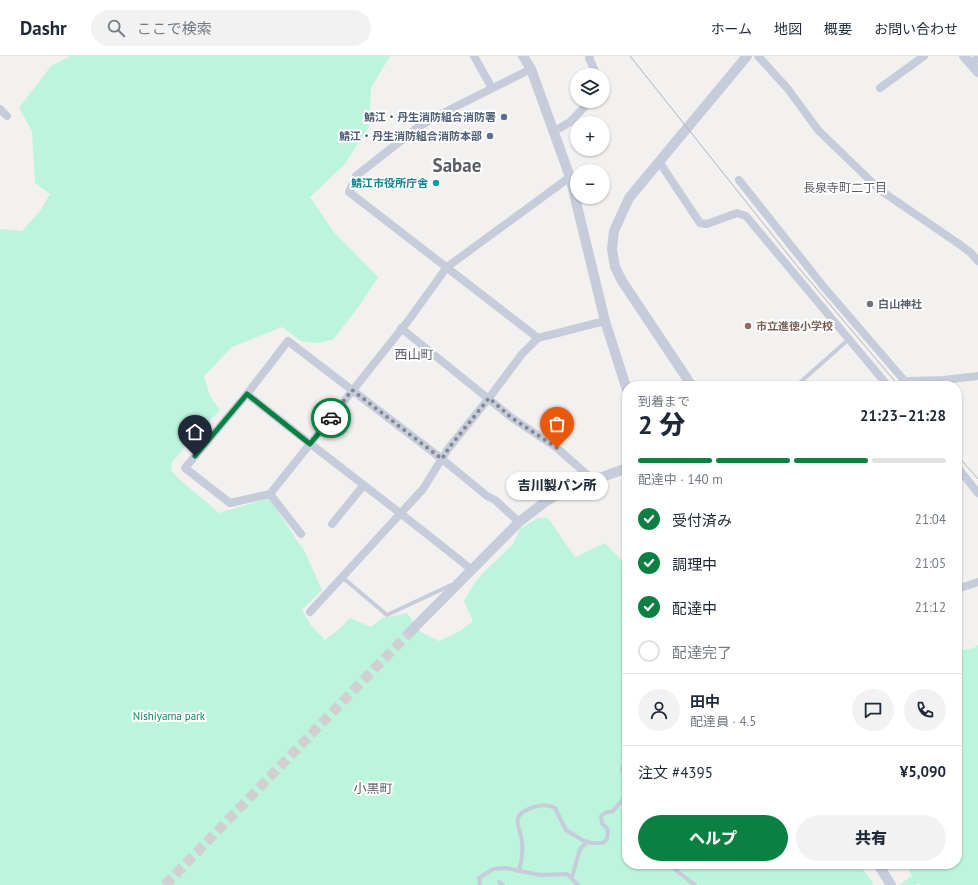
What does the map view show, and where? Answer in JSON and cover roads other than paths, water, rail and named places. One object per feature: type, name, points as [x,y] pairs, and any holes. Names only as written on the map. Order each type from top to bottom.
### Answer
[{"type":"street","points":[[474,56],[492,88]]},
{"type":"street","points":[[519,522],[495,500],[487,496],[442,459],[352,390],[288,341],[247,394],[185,468],[230,503],[270,494],[310,444],[352,390],[401,328],[408,321],[446,267],[570,177],[524,56]]},
{"type":"street","points":[[590,56],[589,58],[593,68]]},
{"type":"street","points":[[689,381],[622,281],[615,267],[612,249],[614,231],[627,203],[747,56]]},
{"type":"street","points":[[758,56],[788,89],[818,130],[880,190],[959,244],[971,253],[978,261]]},
{"type":"street","points":[[880,88],[924,56]]},
{"type":"street","points":[[964,56],[976,65]]},
{"type":"street","points":[[530,69],[433,118],[417,128],[356,176],[349,192],[538,338]]},
{"type":"street","points":[[560,128],[570,122],[583,108]]},
{"type":"street","points":[[0,109],[7,116]]},
{"type":"street","points":[[660,163],[700,223],[707,224],[737,213],[746,216],[884,381]]},
{"type":"street","points":[[739,180],[823,286],[905,381]]},
{"type":"street","points":[[577,204],[605,321],[624,381]]},
{"type":"street","points":[[310,612],[423,489],[448,449],[522,354],[538,338],[605,321]]},
{"type":"street","points":[[401,328],[512,418],[557,448],[593,480]]},
{"type":"street","points":[[935,381],[978,376]]},
{"type":"street","points":[[247,394],[472,570]]},
{"type":"street","points":[[411,631],[519,522],[545,502],[558,494],[622,470]]},
{"type":"street","points":[[962,473],[978,493]]},
{"type":"street","points":[[332,524],[363,486]]},
{"type":"street","points":[[270,494],[301,534]]},
{"type":"street","points":[[962,587],[978,582]]},
{"type":"street","points":[[969,584],[978,589]]},
{"type":"street","points":[[881,869],[891,885]]},
{"type":"lane","points":[[802,381],[849,339]]},
{"type":"lane","points":[[342,577],[386,615],[462,580]]},
{"type":"lane","points":[[519,871],[522,848],[517,825],[519,816],[525,810],[541,805],[548,805],[555,808],[566,830],[587,842],[602,843],[607,839],[608,830],[602,822],[601,816],[605,813],[613,811],[622,801]]},
{"type":"lane","points":[[572,877],[580,849],[587,842]]},
{"type":"lane","points":[[480,885],[479,878],[493,869],[506,868],[540,875],[567,874],[572,877],[578,885]]},
{"type":"lane","points":[[675,869],[695,885]]},
{"type":"lane","points":[[498,882],[503,885]]},
{"type":"tunnel","points":[[165,885],[411,631]]},
{"type":"tram line","points":[[630,56],[798,267],[895,381]]},
{"type":"tram line","points":[[962,461],[978,479]]},
{"type":"place","name":"鯖江・丹生消防組合消防署","points":[[504,117]]},
{"type":"place","name":"鯖江・丹生消防組合消防本部","points":[[490,136]]},
{"type":"place","name":"鯖江市役所庁舎","points":[[436,183]]},
{"type":"place","name":"白山神社","points":[[870,304]]},
{"type":"place","name":"市立進徳小学校","points":[[748,326]]},
{"type":"place","name":"吉川製パン所","points":[[557,448]]},
{"type":"district","name":"Sabae","points":[[457,165]]},
{"type":"district","name":"長泉寺町二丁目","points":[[845,188]]},
{"type":"district","name":"西山町","points":[[414,354]]},
{"type":"district","name":"小黒町","points":[[373,788]]},
{"type":"park label","name":"Nishiyama park","points":[[169,716]]}]
